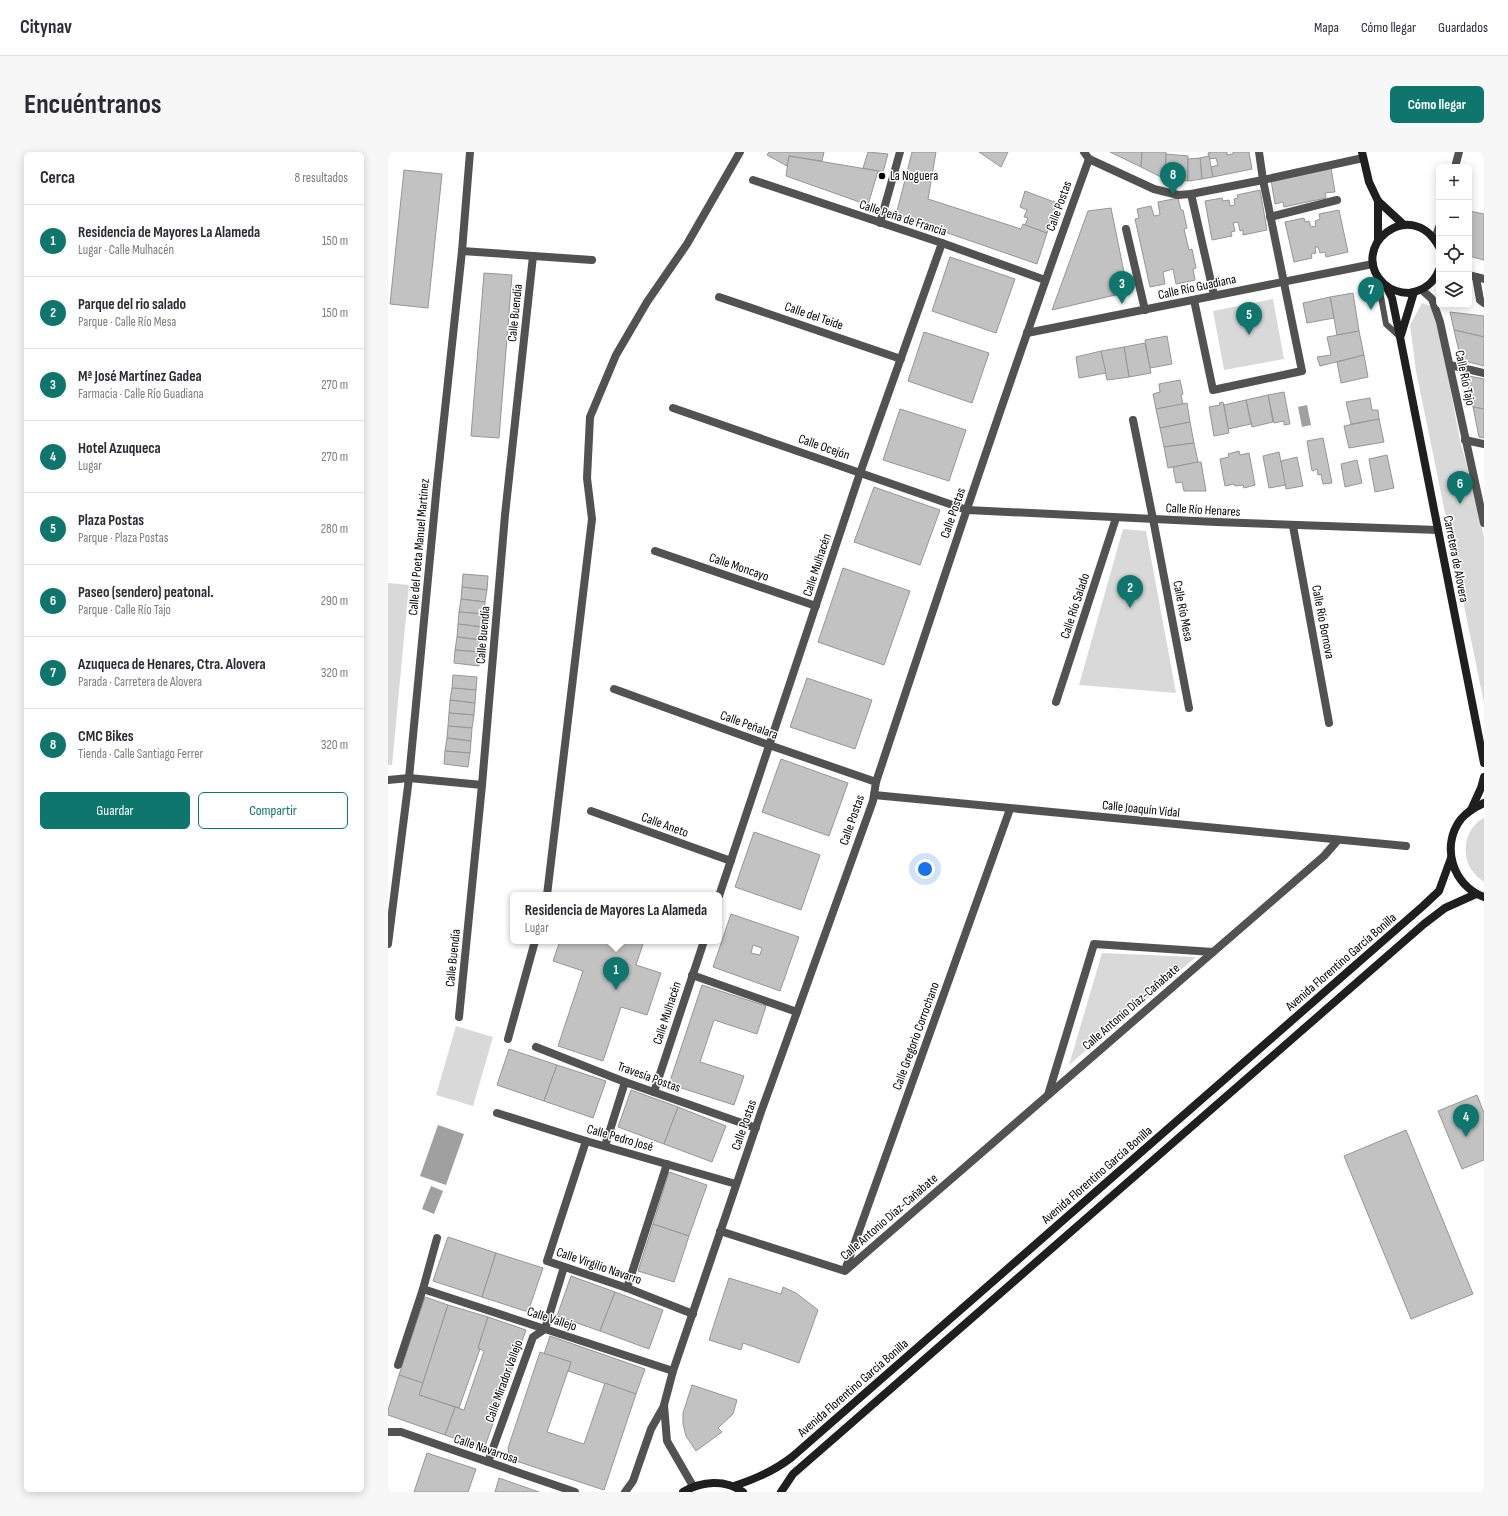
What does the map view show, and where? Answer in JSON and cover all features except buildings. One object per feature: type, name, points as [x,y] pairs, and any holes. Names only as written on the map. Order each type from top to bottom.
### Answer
[{"type":"street","name":"Calle del Poeta Manuel Martínez","points":[[388,944],[409,778],[437,484],[462,251],[470,152]]},
{"type":"street","points":[[548,892],[592,518],[587,478],[590,417],[616,355],[647,302],[687,244],[740,152]]},
{"type":"street","points":[[880,223],[900,152]]},
{"type":"street","points":[[1194,300],[1213,390],[1302,371],[1270,217],[1259,152]]},
{"type":"street","points":[[1456,164],[1459,152]]},
{"type":"street","points":[[1086,155],[1154,189],[1178,195],[1191,194],[1263,180],[1363,155],[1369,182],[1378,201],[1404,225]]},
{"type":"street","name":"Calle Postas","points":[[692,1486],[667,1441],[664,1405],[673,1371],[796,1012],[873,801],[876,782],[1086,155]]},
{"type":"street","name":"Calle Peña de Francia","points":[[753,180],[942,243],[1045,280]]},
{"type":"street","points":[[1191,194],[1214,295]]},
{"type":"street","points":[[1270,217],[1337,200]]},
{"type":"street","points":[[1378,201],[1378,240]]},
{"type":"street","points":[[1436,242],[1429,233],[1422,228],[1413,225],[1394,227],[1378,240],[1374,248],[1373,264],[1377,275],[1386,286],[1395,291],[1404,293],[1418,291],[1431,284],[1436,279]]},
{"type":"street","points":[[1126,229],[1145,310]]},
{"type":"street","name":"Calle Mulhacén","points":[[720,892],[860,472],[942,243]]},
{"type":"street","points":[[462,251],[592,260]]},
{"type":"street","name":"Calle Buendía","points":[[459,1018],[482,784],[505,515],[533,256]]},
{"type":"street","name":"Calle Río Guadiana","points":[[1027,333],[1373,264]]},
{"type":"street","points":[[1476,277],[1480,300],[1484,303]]},
{"type":"street","name":"Carretera de Alovera","points":[[1386,286],[1392,298],[1484,763]]},
{"type":"street","name":"Carretera de Alovera","points":[[1400,337],[1418,291]]},
{"type":"street","name":"Calle Río Tajo","points":[[1418,291],[1432,299],[1440,322],[1483,518]]},
{"type":"street","name":"Calle del Teide","points":[[719,297],[901,359]]},
{"type":"street","points":[[1450,365],[1484,372]]},
{"type":"street","name":"Calle Ocejón","points":[[673,408],[967,510]]},
{"type":"street","name":"Calle Río Mesa","points":[[1133,420],[1154,519],[1189,708]]},
{"type":"street","points":[[1465,440],[1484,444]]},
{"type":"street","name":"Calle Río Henares","points":[[967,510],[1293,526],[1438,530]]},
{"type":"street","name":"Calle Río Salado","points":[[1056,702],[1116,518]]},
{"type":"street","name":"Calle Río Bornova","points":[[1293,526],[1329,723]]},
{"type":"street","name":"Calle Moncayo","points":[[655,551],[816,606]]},
{"type":"street","name":"Calle Peñalara","points":[[614,689],[876,782]]},
{"type":"street","points":[[388,780],[409,778],[482,784]]},
{"type":"street","points":[[1471,810],[1484,778]]},
{"type":"street","name":"Calle Joaquín Vidal","points":[[874,795],[1406,846]]},
{"type":"street","points":[[1480,896],[1464,885],[1456,872],[1451,858],[1451,844],[1454,831],[1461,820],[1471,810],[1484,803]]},
{"type":"street","name":"Calle Gregorio Corrochano","points":[[845,1271],[1010,809]]},
{"type":"street","name":"Calle Aneto","points":[[591,811],[731,861]]},
{"type":"street","name":"Calle Antonio Díaz-Cañabate","points":[[720,1231],[845,1271],[1324,856],[1338,840]]},
{"type":"street","name":"Avenida Florentino García Bonilla","points":[[734,1486],[768,1474],[792,1457],[1428,901],[1439,891],[1451,858]]},
{"type":"street","name":"Avenida Florentino García Bonilla","points":[[781,1492],[793,1474],[1424,924],[1445,908],[1480,896]]},
{"type":"street","points":[[508,1039],[534,944]]},
{"type":"street","name":"Calle Mulhacén","points":[[654,1092],[703,944]]},
{"type":"street","name":"Calle Antonio Díaz-Cañabate","points":[[1047,1096],[1094,944],[1213,952]]},
{"type":"street","points":[[692,975],[796,1012]]},
{"type":"street","name":"Travesía Postas","points":[[536,1047],[625,1082],[756,1128]]},
{"type":"street","points":[[605,1146],[625,1082]]},
{"type":"street","name":"Calle Pedro José","points":[[497,1113],[586,1141],[736,1184]]},
{"type":"street","name":"Calle Virgilio Navarro","points":[[586,1141],[547,1261],[627,1288],[693,1314]]},
{"type":"street","points":[[627,1288],[667,1164]]},
{"type":"street","points":[[398,1365],[423,1289],[437,1238]]},
{"type":"street","name":"Calle Mirador Vallejo","points":[[488,1462],[533,1337],[545,1329],[564,1267]]},
{"type":"street","name":"Calle Vallejo","points":[[423,1289],[673,1371]]},
{"type":"street","points":[[625,1492],[633,1481],[651,1429],[664,1405]]},
{"type":"street","name":"Calle Navarrosa","points":[[388,1432],[401,1432],[575,1492]]},
{"type":"street","points":[[683,1492],[692,1486],[711,1482],[734,1486],[743,1492]]},
{"type":"lane","points":[[1377,275],[1386,324],[1400,337]]},
{"type":"shaded area","points":[[1273,299],[1284,359],[1224,370],[1213,311]]},
{"type":"shaded area","points":[[1422,303],[1433,307],[1438,325],[1460,440],[1484,537],[1484,703],[1416,371],[1410,325]]},
{"type":"shaded area","points":[[1307,405],[1311,425],[1302,427],[1298,407]]},
{"type":"shaded area","points":[[1123,529],[1146,531],[1176,693],[1079,685]]},
{"type":"shaded area","points":[[388,583],[409,585],[392,765],[388,765]]},
{"type":"shaded area","points":[[1484,818],[1484,882],[1475,874],[1470,866],[1467,859],[1466,843],[1472,829]]},
{"type":"shaded area","points":[[1102,953],[1196,957],[1069,1065]]},
{"type":"shaded area","points":[[456,1026],[493,1037],[473,1106],[436,1095]]},
{"type":"shaded area","points":[[438,1125],[464,1134],[446,1185],[420,1176]]},
{"type":"shaded area","points":[[431,1186],[443,1191],[434,1214],[422,1209]]},
{"type":"place","name":"La Noguera","points":[[882,176]]},
{"type":"place","name":"CMC Bikes","points":[[1173,195]]},
{"type":"place","name":"Mª José Martínez Gadea","points":[[1122,304]]},
{"type":"place","name":"Azuqueca de Henares, Ctra. Alovera","points":[[1371,310]]},
{"type":"place","name":"Plaza Postas","points":[[1249,335]]},
{"type":"place","name":"Paseo (sendero) peatonal.","points":[[1460,504]]},
{"type":"place","name":"Parque del rio salado","points":[[1130,608]]},
{"type":"place","name":"Residencia de Mayores La Alameda","points":[[616,990]]},
{"type":"place","name":"Hotel Azuqueca","points":[[1466,1137]]}]
